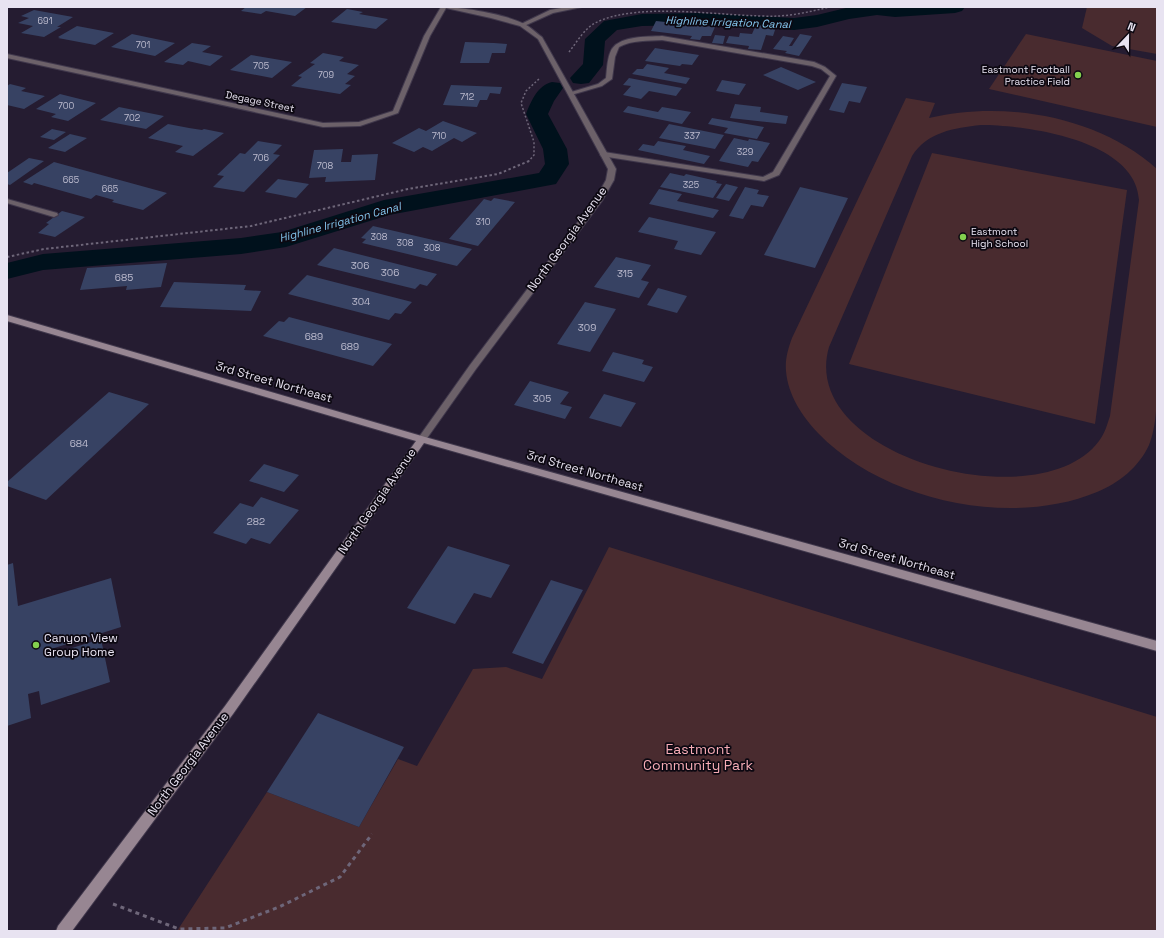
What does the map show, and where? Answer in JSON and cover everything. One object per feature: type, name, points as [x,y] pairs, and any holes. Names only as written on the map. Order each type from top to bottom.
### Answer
[{"type":"street","name":"North Georgia Avenue","points":[[63,931],[229,710],[473,367],[599,199],[610,180],[612,169],[572,93],[540,38],[522,25],[492,16],[445,7]]},
{"type":"street","name":"Degage Street","points":[[7,56],[323,125],[360,124],[396,112],[427,36],[445,7]]},
{"type":"street","points":[[544,7],[559,10]]},
{"type":"street","points":[[522,25],[552,11],[579,7]]},
{"type":"street","points":[[572,93],[600,85],[609,79],[614,51],[619,44],[643,38],[662,38],[814,64],[823,68],[833,76],[776,173],[764,178],[604,154]]},
{"type":"street","points":[[7,201],[54,215]]},
{"type":"street","name":"3rd Street Northeast","points":[[7,318],[422,439],[1157,646]]},
{"type":"path","points":[[7,257],[44,249],[251,226],[408,189],[498,174],[528,162],[534,155],[534,142],[521,103],[526,91],[554,63],[566,56],[584,31],[594,23],[607,17],[654,12],[779,16],[799,14],[830,7]]},
{"type":"path","points":[[90,895],[179,930],[225,928],[279,907],[340,876],[372,834]]},
{"type":"green space","points":[[1087,7],[1157,7],[1157,54],[1112,46],[1082,28]]},
{"type":"green space","name":"Eastmont Football Practice Field","points":[[1026,34],[1157,61],[1157,127],[989,89]]},
{"type":"green space","points":[[906,98],[935,103],[929,118],[958,113],[988,111],[1019,112],[1049,117],[1079,125],[1107,136],[1133,151],[1157,169],[1157,379],[1153,434],[1145,453],[1134,467],[1113,484],[1097,492],[1063,503],[1026,508],[988,507],[950,502],[912,491],[877,476],[845,457],[818,433],[801,412],[793,397],[787,380],[786,362],[792,338]],"holes":[[[981,125],[1025,128],[1050,133],[1076,140],[1100,150],[1120,163],[1133,180],[1139,200],[1110,416],[1106,429],[1099,441],[1069,464],[1027,476],[979,475],[930,465],[885,446],[849,419],[829,386],[829,347],[912,156],[925,141],[933,136],[951,130]]]},
{"type":"green space","points":[[932,153],[1127,190],[1095,424],[849,364]]},
{"type":"green space","name":"Eastmont Community Park","points":[[609,547],[1157,717],[1157,931],[177,931],[267,792],[359,827],[398,759],[417,766],[473,669],[506,667],[542,679]]},
{"type":"building","points":[[246,7],[307,7],[295,16],[266,11],[261,14],[241,11]]},
{"type":"building","points":[[347,9],[363,12],[359,14],[388,19],[376,29],[331,22]]},
{"type":"building","points":[[34,10],[73,17],[57,27],[61,27],[44,37],[21,33],[33,26],[18,23],[29,18],[21,16]]},
{"type":"building","points":[[656,21],[715,27],[711,36],[702,36],[700,40],[690,39],[692,36],[651,31]]},
{"type":"building","points":[[756,25],[776,27],[773,36],[766,35],[761,50],[748,49],[749,46],[726,43],[729,36],[739,37],[740,33],[752,34]]},
{"type":"building","points":[[77,26],[114,33],[95,45],[58,38]]},
{"type":"building","points":[[132,34],[175,43],[155,56],[111,47]]},
{"type":"building","points":[[800,34],[812,36],[799,56],[785,53],[787,51],[773,49],[783,36],[794,38],[789,46],[792,46]]},
{"type":"building","points":[[715,35],[725,36],[723,44],[712,43]]},
{"type":"building","points":[[465,42],[507,44],[505,53],[492,53],[489,63],[460,63]]},
{"type":"building","points":[[192,43],[211,46],[202,52],[223,56],[210,66],[188,61],[183,65],[164,62]]},
{"type":"building","points":[[655,48],[699,55],[692,65],[682,64],[680,66],[645,61]]},
{"type":"building","points":[[323,53],[344,57],[339,61],[359,65],[347,74],[355,76],[345,84],[351,85],[340,94],[291,86],[302,77],[298,76],[315,64],[310,63]]},
{"type":"building","points":[[251,55],[292,62],[272,78],[230,70]]},
{"type":"building","points":[[647,64],[669,68],[664,73],[690,78],[686,84],[632,74],[637,69],[643,69]]},
{"type":"building","points":[[781,67],[816,82],[798,90],[763,75]]},
{"type":"building","points":[[629,78],[682,88],[676,96],[649,91],[641,99],[623,95],[631,86],[623,85]]},
{"type":"building","points":[[722,80],[746,84],[739,95],[716,91]]},
{"type":"building","points":[[842,83],[867,87],[860,103],[849,101],[844,113],[829,110]]},
{"type":"building","points":[[10,84],[26,88],[21,91],[45,96],[24,109],[7,105],[7,86]]},
{"type":"building","points":[[451,85],[502,87],[500,94],[490,93],[487,100],[480,100],[477,107],[443,105]]},
{"type":"building","points":[[60,94],[96,103],[68,121],[51,117],[56,114],[36,109]]},
{"type":"building","points":[[735,104],[761,107],[760,112],[788,116],[786,124],[730,118]]},
{"type":"building","points":[[628,106],[658,112],[662,107],[691,112],[682,124],[623,112]]},
{"type":"building","points":[[119,107],[164,116],[146,129],[100,120]]},
{"type":"building","points":[[712,118],[764,127],[757,139],[724,133],[728,128],[708,124]]},
{"type":"building","points":[[443,121],[477,133],[462,142],[454,138],[432,151],[423,147],[414,152],[392,143],[419,128],[426,131]]},
{"type":"building","points":[[168,124],[224,133],[193,156],[175,152],[183,146],[148,138]]},
{"type":"building","points":[[669,124],[724,135],[715,149],[659,138]]},
{"type":"building","points":[[52,129],[66,132],[54,140],[40,137]]},
{"type":"building","points":[[70,134],[87,138],[65,152],[48,148]]},
{"type":"building","points":[[734,138],[770,143],[758,162],[752,161],[748,167],[719,161]]},
{"type":"building","points":[[258,141],[282,145],[273,154],[280,155],[244,192],[213,187],[224,176],[217,175],[240,153],[245,154]]},
{"type":"building","points":[[658,141],[686,146],[683,150],[710,156],[704,164],[638,150],[643,144],[654,146]]},
{"type":"building","points":[[343,149],[341,162],[351,162],[352,155],[378,154],[375,180],[325,182],[326,177],[309,178],[314,150]]},
{"type":"building","points":[[29,158],[44,161],[10,185],[7,184],[7,173]]},
{"type":"building","points":[[54,162],[167,193],[143,210],[112,202],[114,200],[96,195],[91,199],[34,183],[32,185],[23,182]]},
{"type":"building","points":[[670,173],[684,176],[686,174],[717,181],[716,183],[722,184],[713,198],[660,187]]},
{"type":"building","points":[[278,179],[309,184],[296,198],[265,192]]},
{"type":"building","points":[[726,184],[738,187],[729,201],[716,198]]},
{"type":"building","points":[[745,187],[759,190],[757,194],[769,196],[763,207],[751,205],[743,219],[729,216]]},
{"type":"building","points":[[800,187],[848,198],[815,268],[764,255]]},
{"type":"building","points":[[659,189],[682,194],[677,201],[719,210],[713,218],[649,204]]},
{"type":"building","points":[[494,198],[515,202],[478,246],[449,239],[484,199],[491,201]]},
{"type":"building","points":[[62,211],[85,217],[55,237],[38,233],[49,224],[46,223]]},
{"type":"building","points":[[649,217],[716,232],[701,255],[674,249],[678,241],[638,232]]},
{"type":"building","points":[[373,226],[472,249],[457,266],[362,243],[366,239],[361,238]]},
{"type":"building","points":[[334,248],[437,274],[427,286],[420,284],[415,289],[317,265]]},
{"type":"building","points":[[616,257],[651,265],[641,280],[649,282],[639,298],[594,287]]},
{"type":"building","points":[[167,263],[161,287],[126,290],[127,286],[80,290],[87,268]]},
{"type":"building","points":[[307,275],[412,302],[401,314],[395,313],[389,320],[288,294]]},
{"type":"building","points":[[174,282],[246,285],[244,290],[261,291],[251,311],[160,307]]},
{"type":"building","points":[[658,288],[687,296],[677,313],[647,305]]},
{"type":"building","points":[[585,302],[616,309],[590,352],[557,344]]},
{"type":"building","points":[[289,317],[392,344],[373,366],[263,336],[279,321],[284,322]]},
{"type":"building","points":[[613,352],[644,360],[642,364],[653,367],[644,382],[602,371]]},
{"type":"building","points":[[530,381],[569,392],[560,404],[572,407],[565,419],[514,405]]},
{"type":"building","points":[[109,392],[149,404],[46,500],[7,486],[7,482]]},
{"type":"building","points":[[604,394],[636,403],[621,427],[589,418]]},
{"type":"building","points":[[264,464],[299,475],[284,492],[249,481]]},
{"type":"building","points":[[261,497],[299,510],[270,544],[251,538],[246,544],[213,533],[240,503],[253,507]]},
{"type":"building","points":[[448,546],[510,565],[491,598],[474,593],[455,624],[407,608]]},
{"type":"building","name":"Canyon View Group Home","points":[[13,563],[18,606],[111,578],[121,627],[45,651],[46,656],[101,639],[110,682],[41,705],[39,691],[28,694],[31,718],[7,726],[7,565]]},
{"type":"building","points":[[551,580],[583,590],[543,664],[512,653]]},
{"type":"building","points":[[318,713],[404,747],[359,827],[267,792]]},
{"type":"waterway","name":"Highline Irrigation Canal","points":[[581,78],[593,65],[595,39],[611,25],[642,20],[698,19],[794,24],[817,21],[848,13],[877,9],[895,11],[955,7]]},
{"type":"waterway","name":"Highline Irrigation Canal","points":[[7,271],[43,262],[241,246],[286,239],[384,208],[547,179],[557,164],[555,149],[537,114],[543,100],[552,88]]},
{"type":"place","name":"Eastmont Football Practice Field","points":[[1078,75]]},
{"type":"place","name":"Eastmont High School","points":[[963,237]]},
{"type":"place","name":"Canyon View Group Home","points":[[36,645]]}]
